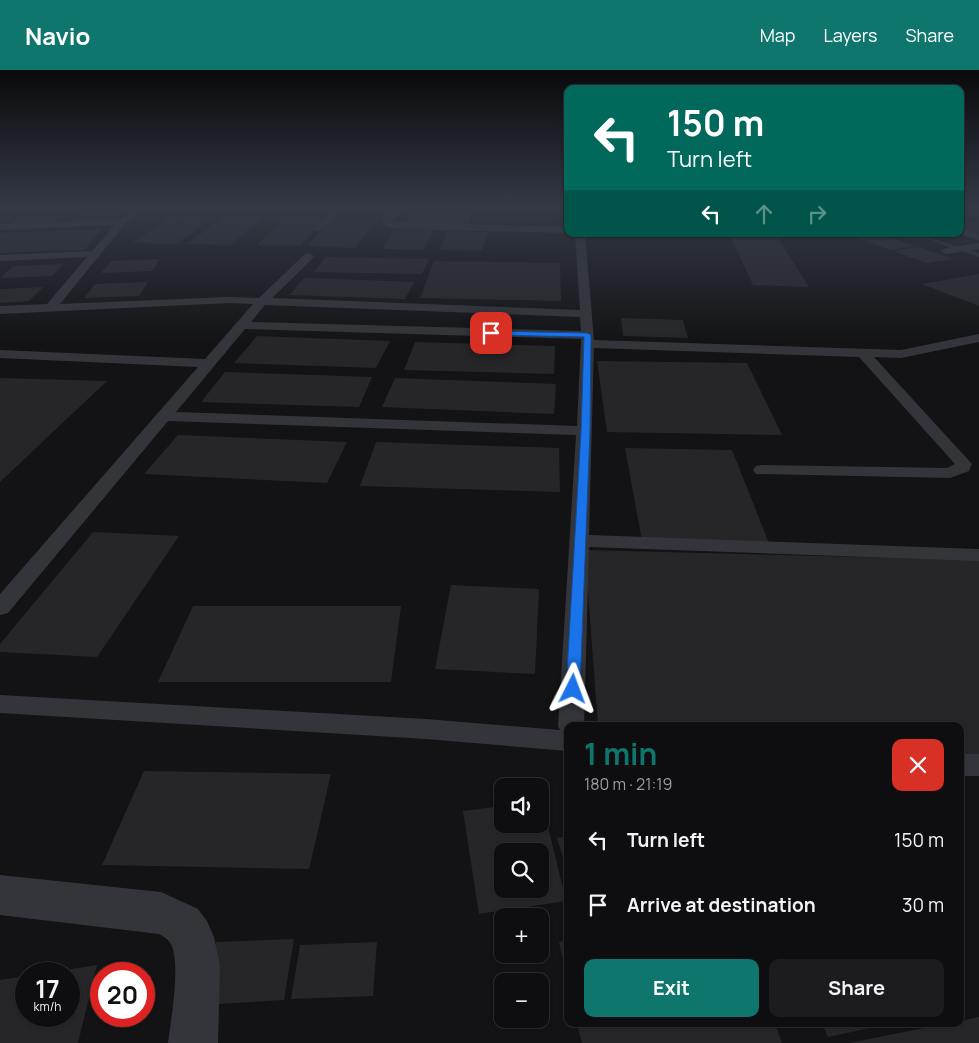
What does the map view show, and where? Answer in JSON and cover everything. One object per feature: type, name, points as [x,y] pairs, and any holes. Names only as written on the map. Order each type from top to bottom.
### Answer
[{"type":"street","points":[[0,895],[161,913],[184,925],[191,940],[198,964],[193,1043]]},
{"type":"lane","points":[[571,722],[585,431],[587,314],[582,253]]},
{"type":"lane","points":[[0,258],[94,254]]},
{"type":"lane","points":[[51,307],[94,254]]},
{"type":"lane","points":[[0,608],[261,302],[309,256]]},
{"type":"lane","points":[[0,310],[174,301],[261,302],[587,314]]},
{"type":"lane","points":[[242,325],[901,354],[979,338]]},
{"type":"lane","points":[[762,470],[950,473],[963,467],[964,464],[863,353]]},
{"type":"lane","points":[[0,354],[208,363]]},
{"type":"lane","points":[[164,416],[585,431]]},
{"type":"lane","points":[[580,541],[979,555]]},
{"type":"lane","points":[[0,704],[119,713],[438,728],[564,741]]},
{"type":"lane","points":[[964,765],[979,766]]},
{"type":"building","points":[[738,253],[787,253],[809,287],[753,285]]},
{"type":"building","points":[[900,253],[937,253],[953,259],[927,263]]},
{"type":"building","points":[[325,257],[429,259],[422,274],[314,272]]},
{"type":"building","points":[[160,259],[152,271],[101,273],[111,261]]},
{"type":"building","points":[[434,261],[560,263],[561,301],[420,298]]},
{"type":"building","points":[[64,264],[52,276],[0,278],[13,266]]},
{"type":"building","points":[[979,274],[979,306],[922,284]]},
{"type":"building","points":[[304,278],[414,282],[405,299],[290,295]]},
{"type":"building","points":[[148,282],[139,296],[84,298],[95,284]]},
{"type":"building","points":[[43,287],[29,301],[0,303],[0,289]]},
{"type":"building","points":[[621,318],[683,320],[688,338],[623,336]]},
{"type":"building","points":[[257,336],[390,341],[376,368],[234,363]]},
{"type":"building","points":[[415,342],[555,346],[554,374],[404,370]]},
{"type":"building","points":[[597,361],[747,363],[782,435],[607,432]]},
{"type":"building","points":[[225,372],[372,377],[359,407],[201,402]]},
{"type":"building","points":[[0,378],[107,381],[0,482]]},
{"type":"building","points":[[395,378],[556,384],[554,414],[382,407]]},
{"type":"building","points":[[178,435],[347,442],[327,483],[144,474]]},
{"type":"building","points":[[376,442],[559,448],[560,492],[360,486]]},
{"type":"building","points":[[625,448],[732,450],[769,543],[642,541]]},
{"type":"building","points":[[93,532],[179,536],[97,657],[0,652],[0,644]]},
{"type":"building","points":[[585,550],[979,560],[979,756],[964,756],[964,722],[598,722]]},
{"type":"building","points":[[451,585],[539,589],[535,674],[435,669]]},
{"type":"building","points":[[193,606],[401,606],[391,682],[158,682]]},
{"type":"building","points":[[144,771],[331,774],[309,869],[102,865]]},
{"type":"building","points":[[494,807],[494,833],[549,833],[549,831],[564,893],[564,901],[519,908],[494,908],[494,912],[479,914],[463,811]]},
{"type":"building","points":[[564,837],[564,860],[557,838]]},
{"type":"building","points":[[294,939],[284,1000],[201,1005],[216,942]]},
{"type":"building","points":[[564,941],[564,964],[559,942]]},
{"type":"building","points":[[377,942],[373,996],[291,999],[300,945]]},
{"type":"building","points":[[90,966],[90,994],[78,1043],[0,1043],[0,980],[15,978],[15,1027],[80,1027],[80,968]]},
{"type":"building","points":[[979,1017],[979,1043],[849,1043],[929,1027],[964,1027],[964,1020]]},
{"type":"building","points":[[578,1027],[776,1027],[782,1043],[582,1043]]},
{"type":"building","points":[[823,1027],[876,1027],[828,1037]]},
{"type":"waterway","points":[[974,253],[979,255]]},
{"type":"route","points":[[491,333],[587,335],[585,431],[573,689]]}]
